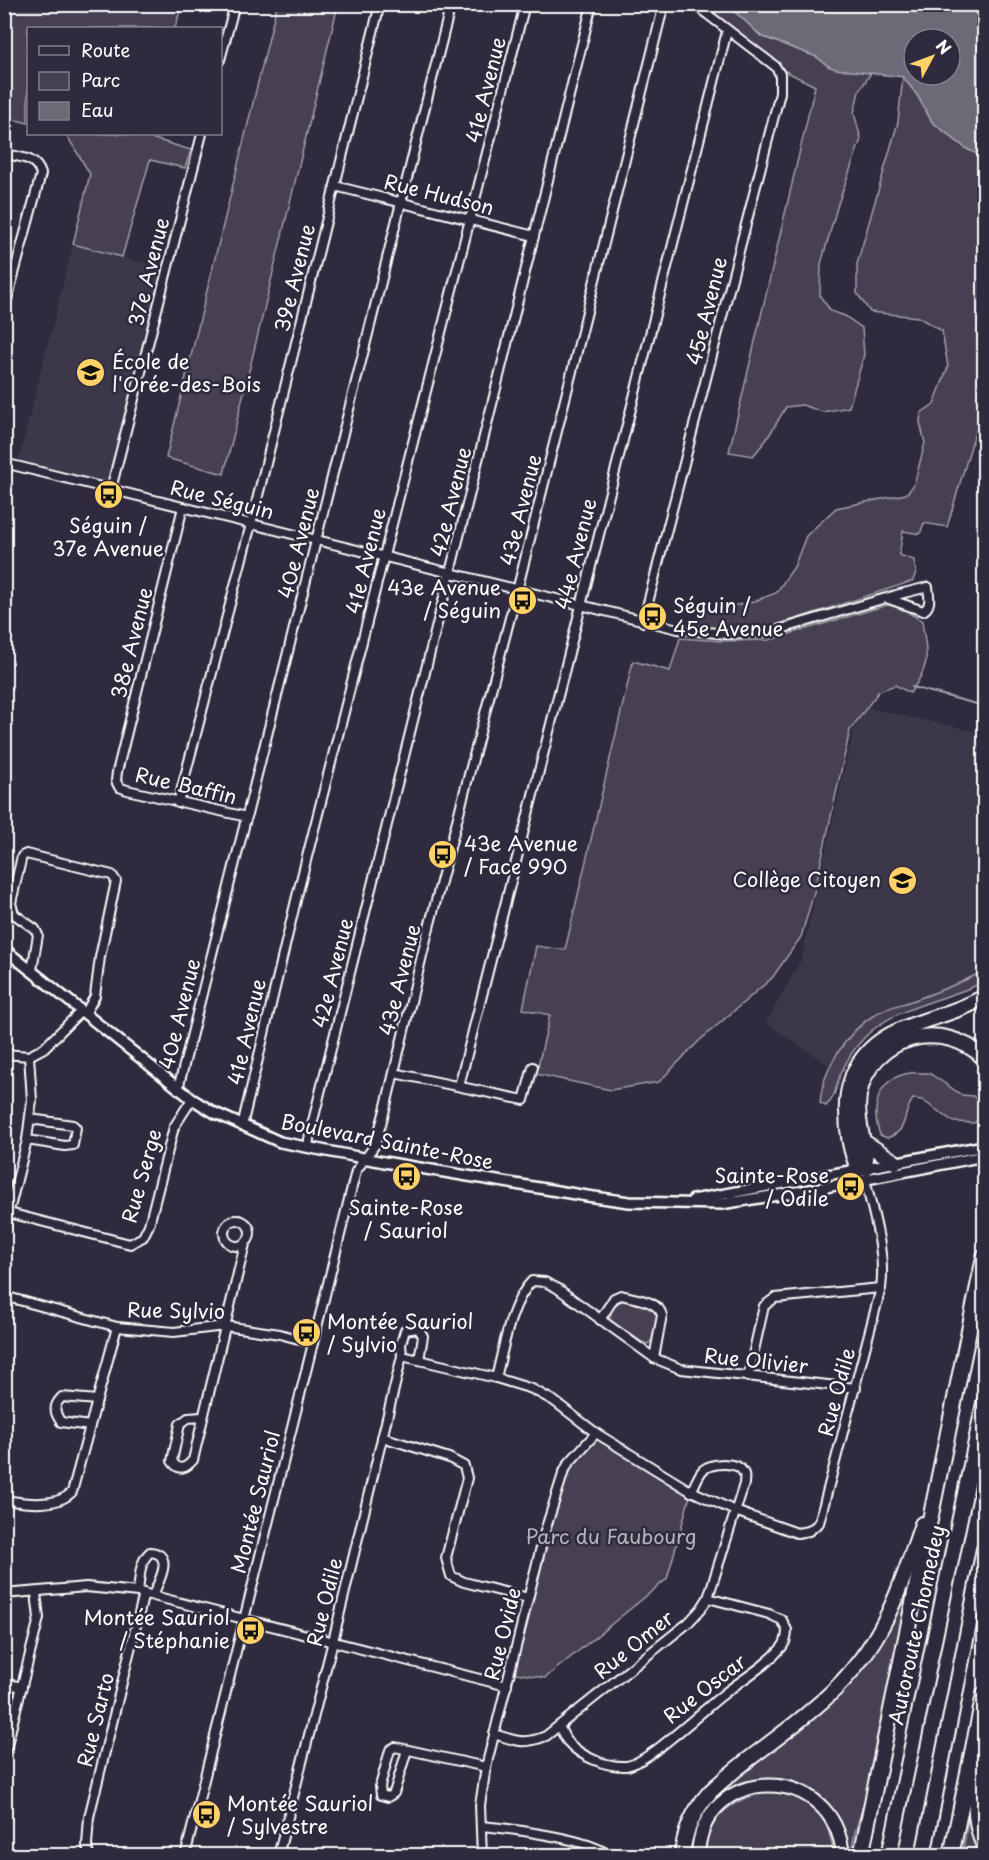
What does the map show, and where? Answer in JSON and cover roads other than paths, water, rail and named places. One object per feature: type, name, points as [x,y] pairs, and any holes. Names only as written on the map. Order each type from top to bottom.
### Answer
[{"type":"highway","points":[[863,1172],[855,1162],[847,1104],[852,1079],[864,1055],[878,1041],[892,1033],[956,1011],[984,997]]},
{"type":"highway","points":[[863,1172],[864,1142],[858,1114],[861,1089],[873,1064],[894,1046],[916,1037],[940,1036],[963,1043],[984,1058]]},
{"type":"highway","points":[[864,1142],[895,1162]]},
{"type":"highway","points":[[861,1856],[984,1257]]},
{"type":"highway","name":"Autoroute Chomedey","points":[[889,1856],[984,1403]]},
{"type":"highway","points":[[682,1856],[690,1822],[710,1792],[819,1705],[849,1675],[872,1644],[888,1617],[901,1587],[943,1459]]},
{"type":"highway","points":[[923,1856],[984,1549]]},
{"type":"highway","points":[[951,1856],[984,1694]]},
{"type":"highway","points":[[984,1727],[975,1806],[984,1846]]},
{"type":"main road","points":[[698,1856],[700,1838],[705,1826],[720,1805],[740,1791],[770,1785],[799,1791],[823,1807],[836,1827],[843,1856]]},
{"type":"street","points":[[222,52],[234,4]]},
{"type":"street","name":"39e Avenue","points":[[178,802],[251,524],[380,4]]},
{"type":"street","name":"40e Avenue","points":[[178,1089],[450,4]]},
{"type":"street","name":"41e Avenue","points":[[242,1126],[297,896],[525,4]]},
{"type":"street","name":"42e Avenue","points":[[308,1147],[592,4]]},
{"type":"street","name":"43e Avenue","points":[[365,1159],[375,1145],[394,1073],[664,4]]},
{"type":"street","points":[[694,4],[727,31]]},
{"type":"street","name":"44e Avenue","points":[[459,1086],[579,606],[727,31]]},
{"type":"street","name":"45e Avenue","points":[[643,622],[780,93],[780,74],[775,66],[727,31]]},
{"type":"street","name":"37e Avenue","points":[[111,489],[202,135]]},
{"type":"street","points":[[4,154],[32,160],[38,166],[40,174],[4,311]]},
{"type":"street","name":"Rue Hudson","points":[[335,186],[534,236]]},
{"type":"street","name":"Rue Séguin","points":[[4,463],[643,622],[702,633],[771,632],[886,598],[928,587],[930,601],[923,611],[886,598]]},
{"type":"street","name":"38e Avenue","points":[[119,787],[116,781],[117,772],[183,507]]},
{"type":"street","name":"Rue Baffin","points":[[119,787],[247,817]]},
{"type":"street","points":[[4,1054],[29,1056],[44,1048],[83,1012],[95,996],[100,957],[116,881],[112,875],[26,854],[21,856],[11,903],[14,914],[35,929],[38,935],[32,970]]},
{"type":"street","name":"Boulevard Sainte-Rose","points":[[4,949],[192,1099],[242,1126],[280,1142],[365,1159],[605,1199],[640,1202],[679,1202],[863,1172],[984,1156]]},
{"type":"street","points":[[4,1231],[27,1140],[30,1119],[32,1100],[29,1056]]},
{"type":"street","points":[[394,1073],[524,1100],[533,1067]]},
{"type":"street","name":"Rue Serge","points":[[9,1213],[130,1244],[143,1237],[156,1203],[174,1127],[192,1099]]},
{"type":"street","points":[[27,1140],[65,1146],[73,1144],[76,1128],[73,1125],[30,1119]]},
{"type":"street","name":"Boulevard Sainte-Rose","points":[[863,1172],[895,1162],[984,1146]]},
{"type":"street","name":"Montée Sauriol","points":[[185,1856],[356,1171],[365,1159]]},
{"type":"street","name":"Rue Odile","points":[[402,1356],[496,1378],[540,1393],[596,1433],[691,1492],[735,1511],[797,1533],[809,1532],[819,1523],[856,1388],[883,1275],[881,1254],[863,1172]]},
{"type":"street","points":[[202,1418],[188,1418],[180,1424],[172,1461],[175,1466],[182,1469],[187,1468],[193,1460],[245,1244]]},
{"type":"street","name":"Rue Olivier","points":[[496,1378],[516,1305],[523,1290],[532,1281],[545,1282],[557,1288],[654,1358],[681,1369],[856,1388]]},
{"type":"street","points":[[748,1377],[764,1306],[768,1301],[775,1298],[881,1288]]},
{"type":"street","points":[[600,1320],[615,1298],[621,1295],[655,1304],[662,1315],[654,1358]]},
{"type":"street","name":"Rue Sylvio","points":[[4,1296],[117,1327],[174,1332],[225,1326],[280,1334],[313,1343]]},
{"type":"street","points":[[4,1500],[58,1502],[72,1492],[117,1327]]},
{"type":"street","name":"Rue Odile","points":[[278,1856],[402,1356],[401,1344],[405,1330],[418,1328],[423,1336],[419,1360]]},
{"type":"street","points":[[90,1426],[61,1422],[55,1413],[56,1403],[62,1397],[97,1400]]},
{"type":"street","name":"Rue Ovide","points":[[482,1856],[480,1805],[486,1767],[545,1531],[568,1464],[596,1433]]},
{"type":"street","points":[[382,1437],[449,1458],[464,1466],[467,1478],[446,1558],[451,1576],[464,1582],[528,1598]]},
{"type":"street","points":[[691,1492],[701,1472],[710,1465],[729,1464],[739,1468],[744,1474],[744,1484],[735,1511]]},
{"type":"street","name":"Rue Omer","points":[[494,1734],[521,1742],[546,1736],[688,1623],[708,1598],[735,1511]]},
{"type":"street","name":"Rue Sarto","points":[[89,1856],[89,1816],[141,1592],[141,1565],[150,1552],[162,1556],[164,1560],[153,1595]]},
{"type":"street","points":[[4,1594],[86,1587],[141,1592],[507,1686]]},
{"type":"street","points":[[4,1757],[39,1618],[36,1593]]},
{"type":"street","name":"Rue Oscar","points":[[559,1726],[568,1742],[585,1756],[606,1764],[628,1766],[659,1747],[768,1661],[783,1645],[787,1630],[782,1620],[769,1614],[708,1598]]},
{"type":"street","points":[[4,1683],[22,1687]]},
{"type":"street","points":[[407,1750],[394,1793],[388,1797],[381,1795],[380,1786],[390,1750],[394,1747],[486,1767]]},
{"type":"street","points":[[481,1826],[524,1830],[588,1845],[605,1851],[609,1856]]},
{"type":"street","points":[[588,1845],[588,1856]]},
{"type":"water","points":[[725,5],[984,5],[984,157],[967,149],[932,122],[911,87],[962,87],[962,27],[902,27],[902,77],[836,69],[817,57],[761,36]]},
{"type":"waterway","points":[[912,687],[984,706]]},
{"type":"place","name":"École de l'Orée-des-Bois","points":[[91,373]]},
{"type":"place","name":"Séguin / 37e Avenue","points":[[108,495]]},
{"type":"place","name":"43e Avenue / Séguin","points":[[522,600]]},
{"type":"place","name":"Séguin / 45e Avenue","points":[[652,617]]},
{"type":"place","name":"43e Avenue / Face 990","points":[[443,855]]},
{"type":"place","name":"Collège Citoyen","points":[[902,880]]},
{"type":"place","name":"Sainte-Rose / Sauriol","points":[[406,1177]]},
{"type":"place","name":"Sainte-Rose / Odile","points":[[850,1187]]},
{"type":"place","name":"Montée Sauriol / Sylvio","points":[[306,1333]]},
{"type":"place","name":"Montée Sauriol / Stéphanie","points":[[251,1630]]},
{"type":"place","name":"Montée Sauriol / Sylvestre","points":[[206,1815]]},
{"type":"park label","name":"Parc du Faubourg","points":[[611,1537]]}]
